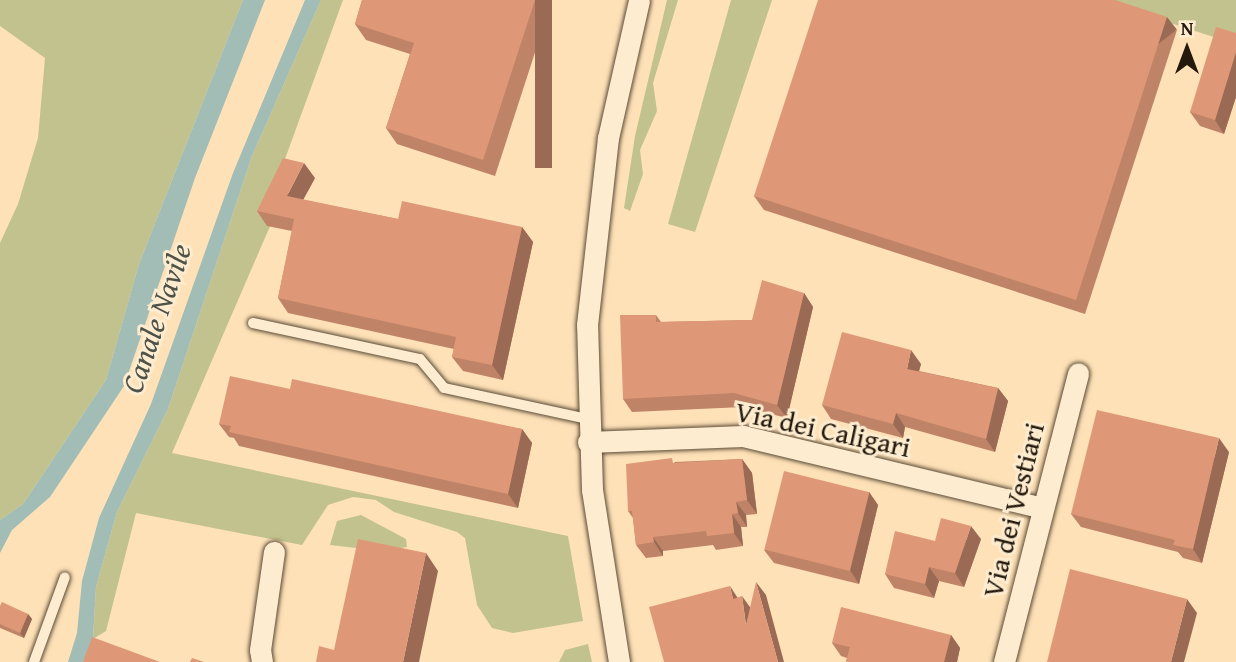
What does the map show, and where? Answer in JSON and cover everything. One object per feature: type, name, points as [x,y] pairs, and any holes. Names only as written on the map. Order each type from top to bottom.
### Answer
[{"type":"street","points":[[620,662],[597,537],[588,442],[587,324],[596,219],[615,98],[639,0]]},
{"type":"street","name":"Via dei Vestiari","points":[[1004,662],[1078,373]]},
{"type":"street","name":"Via dei Caligari","points":[[588,442],[743,436],[1042,508]]},
{"type":"street","points":[[262,662],[274,552]]},
{"type":"lane","points":[[253,323],[420,359],[444,387],[587,419]]},
{"type":"lane","points":[[34,662],[65,577]]},
{"type":"green space","points":[[0,0],[243,0],[139,264],[106,380],[23,504],[0,520],[0,243],[18,204],[38,138],[45,58],[0,26]]},
{"type":"green space","points":[[321,0],[343,0],[281,170],[293,173],[172,453],[568,536],[583,621],[513,633],[492,628],[477,605],[465,538],[457,532],[394,512],[376,500],[353,497],[328,505],[302,545],[136,513],[106,631],[93,639],[96,587],[117,512],[168,409],[252,156]]},
{"type":"green space","points":[[667,0],[678,0],[653,83],[657,111],[640,150],[643,174],[630,211],[624,208],[635,136]]},
{"type":"green space","points":[[731,0],[772,0],[695,232],[668,224]]},
{"type":"green space","points":[[1099,0],[1236,0],[1236,44],[1226,41]]},
{"type":"green space","points":[[361,515],[406,539],[407,547],[382,551],[330,545],[337,521]]},
{"type":"green space","points":[[588,644],[592,662],[559,662],[565,650]]},
{"type":"water","points":[[243,0],[265,0],[195,178],[124,386],[50,497],[12,530],[0,553],[0,520],[23,504],[106,380],[139,264]]},
{"type":"water","points":[[305,0],[321,0],[252,156],[168,409],[117,512],[96,587],[93,639],[84,662],[68,662],[77,633],[82,581],[99,518],[151,404],[233,173]]},
{"type":"building","points":[[362,0],[535,0],[483,160],[386,128],[414,43],[355,24]]},
{"type":"building","points":[[818,0],[1115,0],[1167,17],[1076,300],[754,196]]},
{"type":"building","points":[[1216,27],[1236,33],[1236,52],[1215,120],[1190,112]]},
{"type":"building","points":[[283,158],[304,163],[287,196],[398,219],[402,201],[522,227],[492,365],[452,357],[456,337],[278,298],[294,219],[257,211]]},
{"type":"building","points":[[762,280],[804,293],[777,405],[734,393],[623,399],[620,315],[656,315],[656,322],[752,320]]},
{"type":"building","points":[[842,332],[911,350],[907,369],[998,388],[986,439],[896,413],[893,424],[822,405]]},
{"type":"building","points":[[230,376],[290,389],[292,379],[522,429],[508,494],[229,432],[231,426],[219,424]]},
{"type":"building","points":[[1097,410],[1219,438],[1193,549],[1173,545],[1175,540],[1071,514]]},
{"type":"building","points":[[672,458],[673,463],[742,459],[747,500],[736,502],[738,513],[732,514],[734,533],[707,536],[706,531],[653,537],[654,542],[636,545],[632,511],[628,511],[626,464]]},
{"type":"building","points":[[784,471],[869,492],[850,571],[764,550]]},
{"type":"building","points":[[941,518],[971,526],[955,573],[929,567],[925,584],[885,574],[895,531],[935,541]]},
{"type":"building","points":[[358,539],[426,553],[403,662],[316,662],[319,646],[334,650]]},
{"type":"building","points":[[1070,569],[1187,599],[1171,662],[1047,662]]},
{"type":"building","points":[[756,582],[778,662],[664,662],[649,607],[730,586],[733,599],[742,596],[746,625]]},
{"type":"building","points":[[2,602],[28,614],[20,633],[0,624]]},
{"type":"building","points":[[841,607],[951,635],[944,662],[846,662],[850,647],[832,643]]},
{"type":"building","points":[[92,637],[160,662],[83,662]]},
{"type":"water label","name":"Canale Navile","points":[[156,318]]}]
